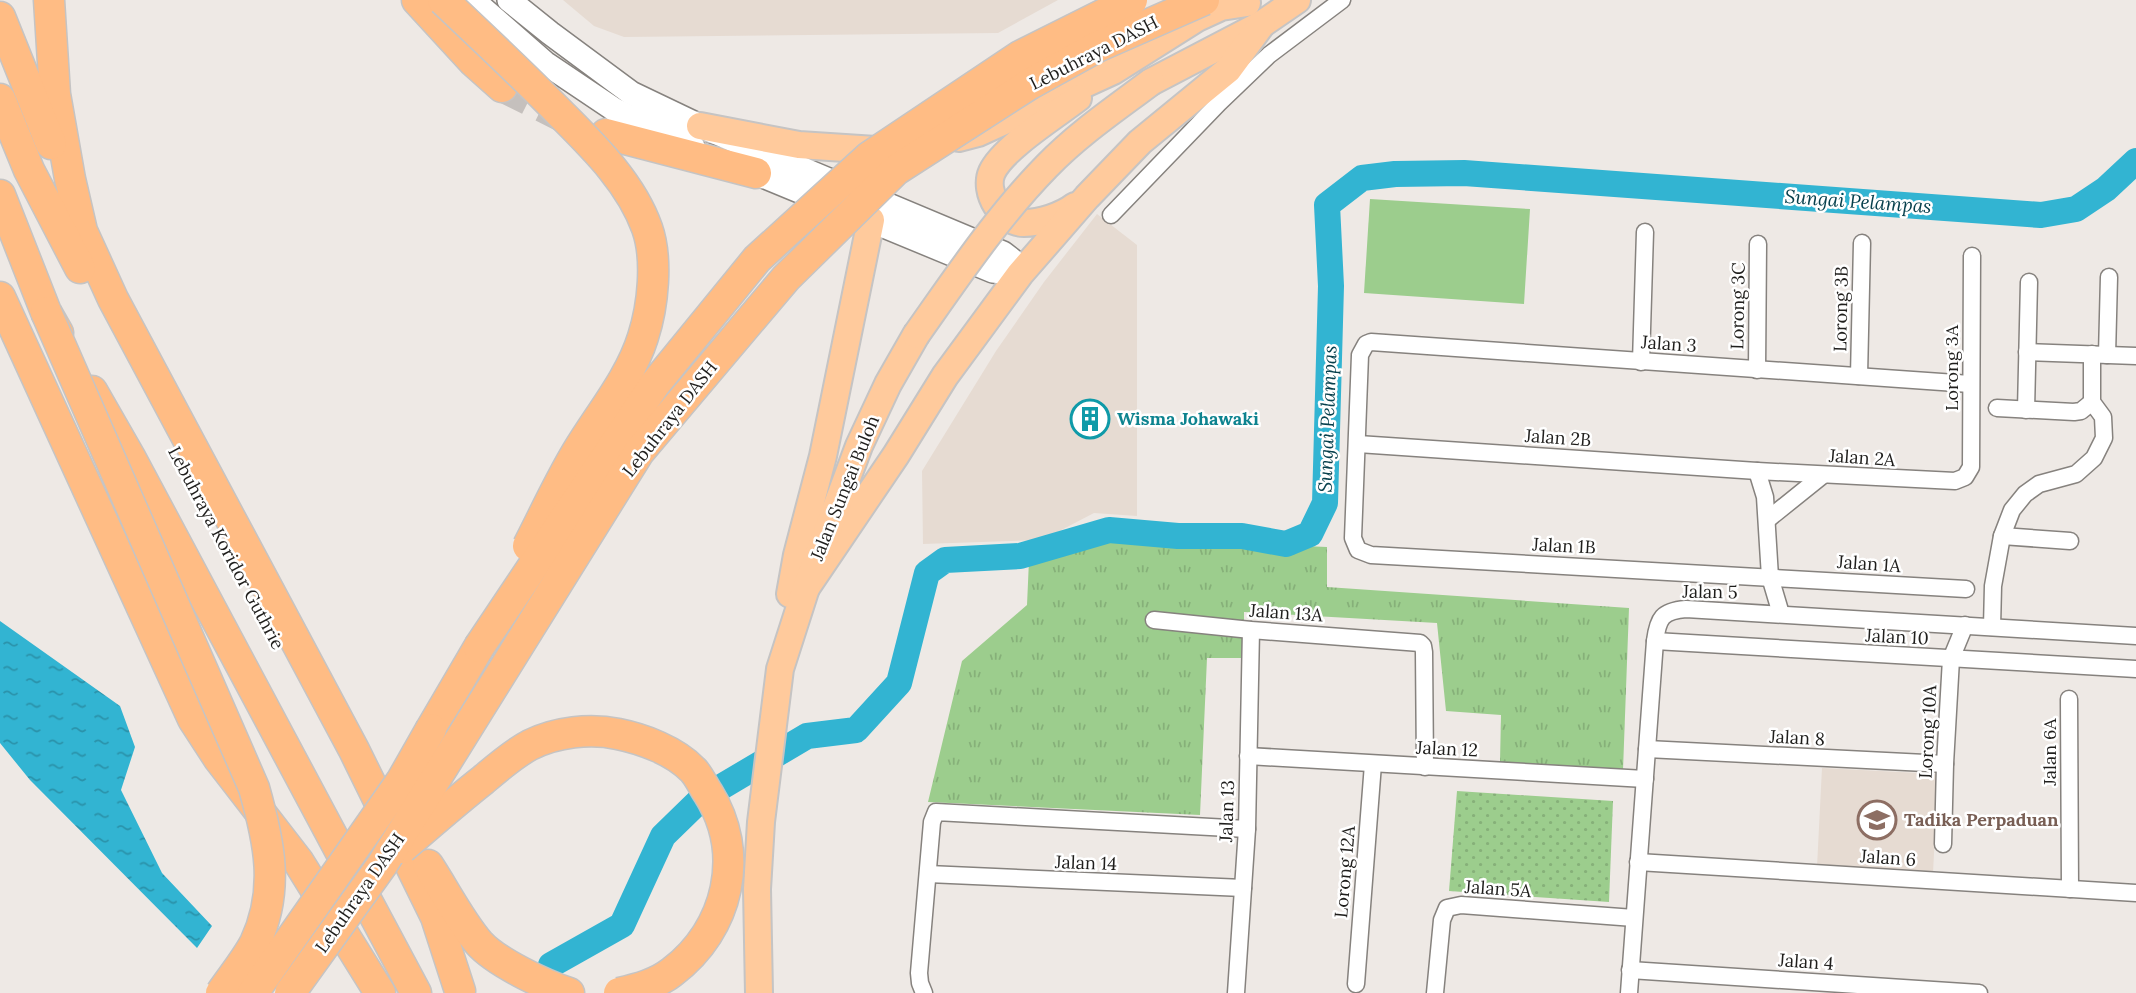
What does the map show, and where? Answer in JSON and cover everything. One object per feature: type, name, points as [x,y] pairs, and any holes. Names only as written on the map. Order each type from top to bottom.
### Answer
[{"type":"highway","points":[[416,0],[474,62],[502,87]]},
{"type":"highway","points":[[443,0],[597,150],[629,191],[647,229],[653,268],[652,305],[643,339],[625,376],[576,453],[479,647]]},
{"type":"highway","name":"Lebuhraya DASH","points":[[253,993],[402,780],[479,647],[654,384],[757,259],[869,157],[1020,56],[1132,0]]},
{"type":"highway","name":"Lebuhraya DASH","points":[[290,993],[382,865],[639,452],[786,278],[896,170],[1030,83],[1097,47],[1204,0]]},
{"type":"highway","name":"Jalan Sungai Buloh","points":[[759,993],[757,889],[761,822],[780,669],[806,587],[859,446],[888,384],[916,335],[971,257],[1048,165],[1082,134],[1150,82],[1253,9],[1297,0]]},
{"type":"highway","points":[[50,1],[55,94],[82,231]]},
{"type":"highway","points":[[806,587],[896,455],[945,376],[1020,274],[1087,197],[1140,142],[1228,70],[1253,9],[1221,6],[1197,18],[1114,71],[1004,155],[994,168],[988,183],[993,203],[1011,219],[1022,223],[1047,219],[1068,211],[1087,197]]},
{"type":"highway","points":[[0,18],[43,122],[82,231],[113,299],[354,750],[436,917],[460,992]]},
{"type":"highway","points":[[700,126],[812,146],[888,151],[938,145],[978,133],[1114,71]]},
{"type":"highway","name":"Lebuhraya Koridor Guthrie","points":[[0,99],[29,170],[137,381],[460,992]]},
{"type":"highway","points":[[606,134],[756,173]]},
{"type":"highway","points":[[0,195],[46,312],[254,788],[265,828],[271,865],[267,907],[254,944],[222,993]]},
{"type":"highway","points":[[791,634],[788,607],[797,555],[823,456],[871,220]]},
{"type":"highway","points":[[0,297],[193,719],[219,760],[298,861],[380,993]]},
{"type":"highway","points":[[46,312],[131,459],[416,993]]},
{"type":"highway","points":[[382,865],[496,769],[530,745],[560,735],[601,730],[633,737],[666,751],[693,770],[712,799],[725,830],[730,863],[723,897],[712,929],[692,954],[671,973],[643,987],[619,993]]},
{"type":"highway","points":[[354,750],[480,944],[508,965],[553,988],[569,993]]},
{"type":"main road","points":[[473,0],[545,63],[615,110],[697,149],[993,271],[1020,274]]},
{"type":"main road","points":[[509,0],[631,93],[700,126],[1003,253],[1012,260],[1020,274]]},
{"type":"street","points":[[1111,215],[1269,55],[1342,0]]},
{"type":"street","points":[[1641,362],[1645,232]]},
{"type":"street","name":"Lorong 3B","points":[[1859,376],[1862,243]]},
{"type":"street","name":"Lorong 3C","points":[[1757,370],[1758,244]]},
{"type":"street","name":"Lorong 3A","points":[[1965,477],[1971,467],[1972,256]]},
{"type":"street","points":[[1997,408],[2081,411],[2092,402],[2109,277]]},
{"type":"street","points":[[2026,410],[2029,282]]},
{"type":"street","name":"Jalan 3","points":[[1357,444],[1360,355],[1366,344],[1377,341],[1970,384]]},
{"type":"street","points":[[2027,352],[2136,356]]},
{"type":"street","points":[[1992,627],[1993,586],[2002,536],[2012,510],[2025,494],[2039,484],[2076,474],[2094,458],[2104,438],[2104,417],[2092,402]]},
{"type":"street","name":"Jalan 2B","points":[[1357,444],[1757,471]]},
{"type":"street","name":"Jalan 1B","points":[[1357,444],[1353,538],[1357,550],[1371,555],[1770,577]]},
{"type":"street","points":[[1757,471],[1765,497],[1770,577],[1781,614]]},
{"type":"street","name":"Jalan 2A","points":[[1757,471],[1942,482],[1965,477]]},
{"type":"street","points":[[1767,520],[1823,475]]},
{"type":"street","points":[[2002,536],[2070,541]]},
{"type":"street","name":"Jalan 1A","points":[[1770,577],[1966,589]]},
{"type":"street","name":"Jalan 5","points":[[1629,993],[1656,641],[1658,623],[1662,617],[1675,610],[1781,614],[2136,636]]},
{"type":"street","name":"Jalan 13A","points":[[1154,620],[1415,642],[1423,646],[1425,767]]},
{"type":"street","name":"Lorong 10A","points":[[1943,844],[1951,659],[1965,625]]},
{"type":"street","name":"Jalan 13","points":[[1236,993],[1247,829],[1251,630]]},
{"type":"street","name":"Jalan 10","points":[[1656,641],[2136,669]]},
{"type":"street","name":"Jalan 6A","points":[[2069,699],[2070,889]]},
{"type":"street","name":"Jalan 8","points":[[1647,749],[1945,764]]},
{"type":"street","name":"Jalan 12","points":[[1248,756],[1645,779]]},
{"type":"street","name":"Lorong 12A","points":[[1356,984],[1373,764]]},
{"type":"street","points":[[924,993],[919,973],[932,822],[936,813],[942,811],[1247,829]]},
{"type":"street","name":"Jalan 6","points":[[1638,862],[2136,893]]},
{"type":"street","name":"Jalan 14","points":[[928,874],[1242,888]]},
{"type":"street","name":"Jalan 5A","points":[[1435,993],[1442,920],[1447,908],[1461,905],[1634,918]]},
{"type":"street","name":"Jalan 4","points":[[1630,970],[1742,985],[1979,993]]},
{"type":"shaded area","points":[[563,0],[1058,0],[998,33],[624,37],[594,26]]},
{"type":"shaded area","points":[[1097,214],[1137,245],[1137,516],[1094,513],[1042,540],[923,544],[922,471],[996,351],[1044,282]]},
{"type":"shaded area","name":"Tadika Perpaduan","points":[[1822,768],[1938,774],[1933,873],[1817,867]]},
{"type":"green space","points":[[1370,199],[1530,209],[1524,304],[1364,293]]},
{"type":"green space","points":[[1113,538],[1327,547],[1327,587],[1629,608],[1623,770],[1500,762],[1501,715],[1446,711],[1437,623],[1244,612],[1244,658],[1207,658],[1200,815],[928,802],[962,661],[1027,605],[1029,560]]},
{"type":"green space","points":[[1457,791],[1613,801],[1609,902],[1449,891]]},
{"type":"water","points":[[0,621],[120,706],[135,747],[121,790],[162,873],[212,926],[197,948],[30,780],[0,743]]},
{"type":"waterway","name":"Sungai Pelampas","points":[[551,965],[622,925],[663,836],[701,799],[807,736],[856,730],[899,683],[927,573],[945,560],[1020,556],[1109,530],[1178,536],[1242,536],[1286,544],[1310,534],[1325,503],[1331,286],[1327,205],[1362,178],[1395,174],[1464,173],[2041,215],[2076,209],[2106,189],[2136,161]]},
{"type":"tunnel","points":[[502,87],[564,118]]},
{"type":"place","name":"Wisma Johawaki","points":[[1090,419]]},
{"type":"place","name":"Tadika Perpaduan","points":[[1877,820]]}]
